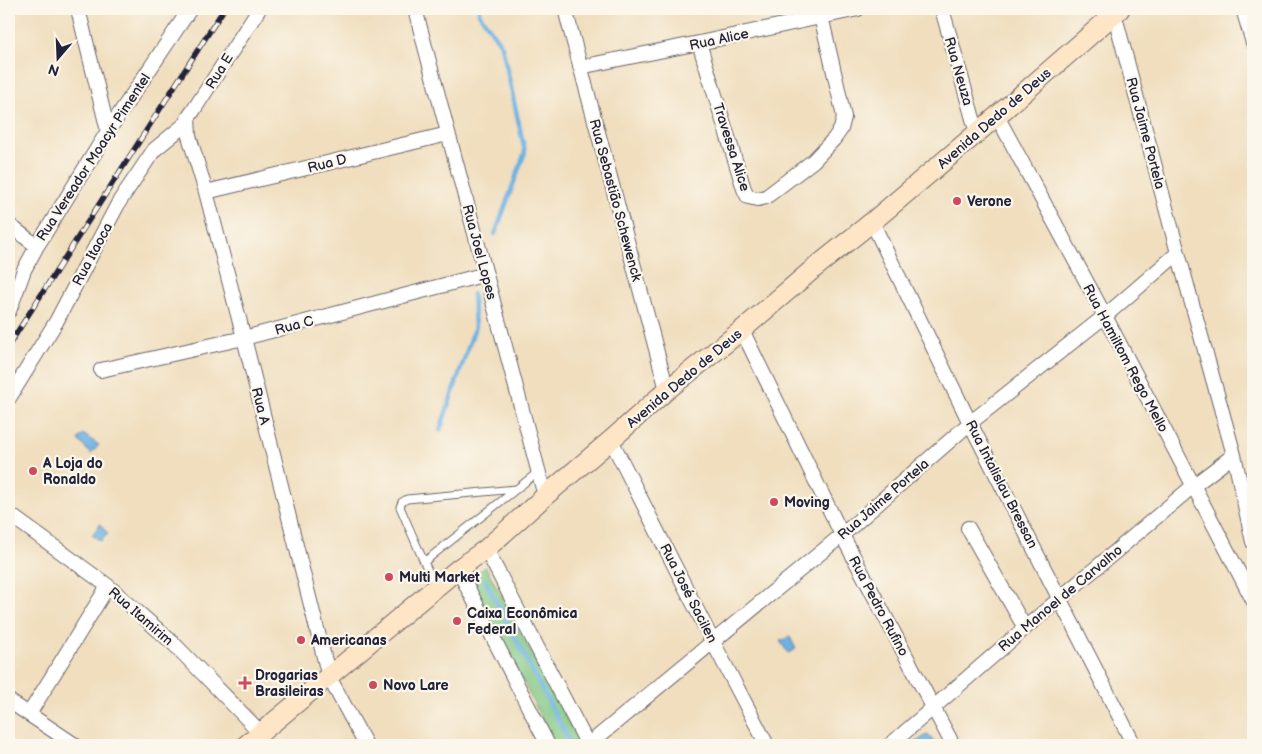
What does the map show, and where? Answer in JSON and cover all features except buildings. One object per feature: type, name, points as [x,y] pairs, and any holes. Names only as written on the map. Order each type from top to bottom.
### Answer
[{"type":"main road","name":"Avenida Dedo de Deus","points":[[246,745],[458,569],[486,549],[667,390],[742,330],[997,116],[1116,10]]},
{"type":"street","points":[[78,9],[108,131]]},
{"type":"street","name":"Rua Vereador Moacyr Pimentel","points":[[9,311],[24,270],[37,246],[108,131],[190,9]]},
{"type":"street","name":"Rua E","points":[[188,122],[188,118],[259,9]]},
{"type":"street","name":"Rua Joel Lopes","points":[[415,9],[545,496]]},
{"type":"street","name":"Rua Sebastião Schewenck","points":[[565,9],[667,390]]},
{"type":"street","name":"Rua Alice","points":[[580,67],[858,9]]},
{"type":"street","name":"Rua Neuza","points":[[942,9],[977,133]]},
{"type":"street","points":[[1243,9],[1253,43]]},
{"type":"street","name":"Rua Jaime Portela","points":[[1116,10],[1178,253],[1234,455],[1253,542]]},
{"type":"street","name":"Travessa Alice","points":[[699,43],[744,189],[748,197],[766,198],[813,161],[834,140],[841,129],[844,117],[821,16]]},
{"type":"street","name":"Rua Hamiltom Rego Mello","points":[[997,116],[1106,316],[1253,600]]},
{"type":"street","name":"Rua A","points":[[188,122],[189,136],[206,192],[244,338],[329,677],[366,745]]},
{"type":"street","name":"Rua Itaoca","points":[[9,398],[56,322],[119,202],[154,150],[188,122]]},
{"type":"street","name":"Rua D","points":[[206,192],[448,134]]},
{"type":"street","name":"Rua Intalislau Bressan","points":[[872,222],[970,423],[1134,745]]},
{"type":"street","points":[[9,225],[37,246]]},
{"type":"street","name":"Rua Jaime Portela","points":[[588,745],[842,534],[970,423],[1106,316],[1178,253]]},
{"type":"street","name":"Rua C","points":[[101,370],[244,338],[486,274]]},
{"type":"street","name":"Rua Pedro Rufino","points":[[742,330],[842,534],[953,745]]},
{"type":"street","name":"Rua José Sacilen","points":[[611,440],[767,745]]},
{"type":"street","name":"Rua Manoel de Carvalho","points":[[890,745],[1193,486],[1234,455]]},
{"type":"street","name":"Rua Itamirim","points":[[9,514],[108,586],[174,644],[261,732]]},
{"type":"street","points":[[968,528],[1025,628]]},
{"type":"street","points":[[486,549],[588,745]]},
{"type":"street","points":[[458,569],[548,745]]},
{"type":"street","points":[[29,714],[108,586]]},
{"type":"street","points":[[9,701],[75,745]]},
{"type":"lane","points":[[424,562],[538,472]]},
{"type":"lane","points":[[436,587],[400,506],[402,502],[408,499],[517,489]]},
{"type":"green space","points":[[486,567],[578,740],[568,745],[555,745],[470,577]]},
{"type":"water","points":[[83,434],[99,445],[91,454],[78,440]]},
{"type":"water","points":[[100,524],[108,534],[101,541],[92,535]]},
{"type":"water","points":[[790,637],[796,649],[788,653],[780,641]]},
{"type":"water","points":[[928,734],[936,745],[911,745]]},
{"type":"waterway","points":[[479,9],[479,13],[502,46],[525,152],[495,234]]},
{"type":"waterway","points":[[440,430],[475,327],[473,294]]},
{"type":"waterway","points":[[485,580],[571,745]]},
{"type":"railway","points":[[9,345],[224,9]]},
{"type":"place","name":"Verone","points":[[957,201]]},
{"type":"place","name":"A Loja do Ronaldo","points":[[33,471]]},
{"type":"place","name":"Moving","points":[[774,502]]},
{"type":"place","name":"Multi Market","points":[[389,577]]},
{"type":"place","name":"Caixa Econômica Federal","points":[[457,621]]},
{"type":"place","name":"Americanas","points":[[301,640]]},
{"type":"place","name":"Drogarias Brasileiras","points":[[245,683]]},
{"type":"place","name":"Novo Lare","points":[[373,685]]}]
